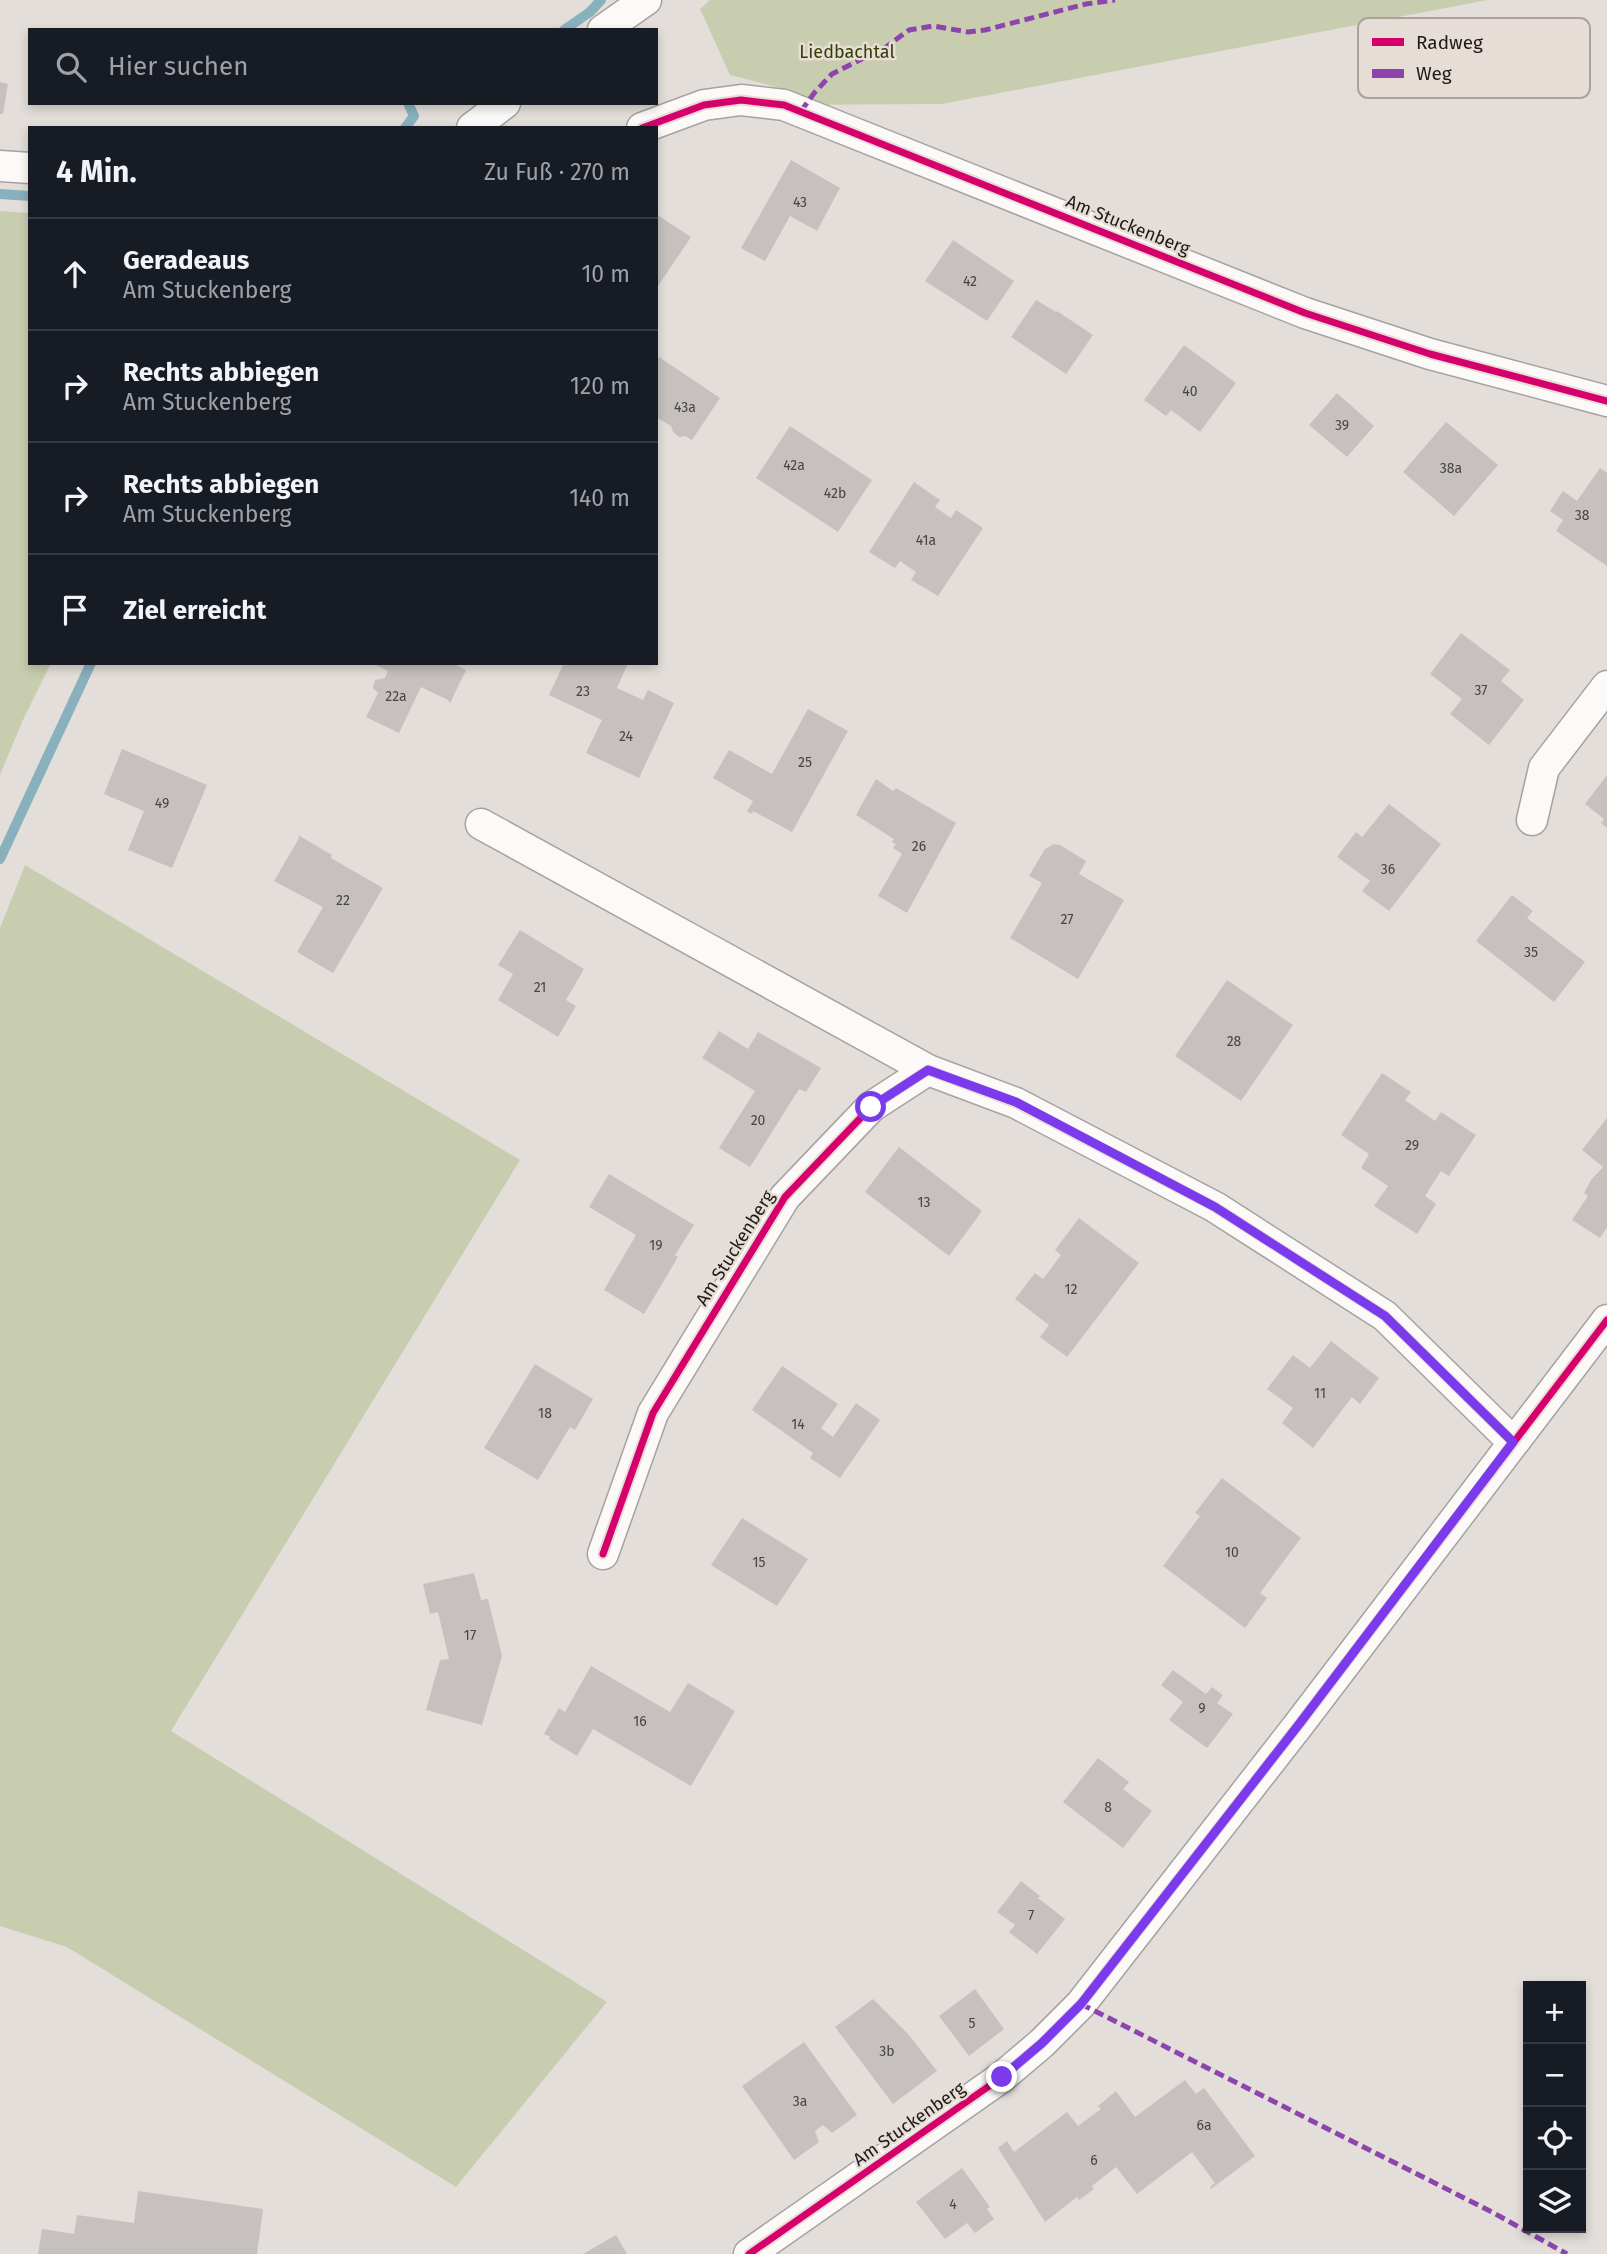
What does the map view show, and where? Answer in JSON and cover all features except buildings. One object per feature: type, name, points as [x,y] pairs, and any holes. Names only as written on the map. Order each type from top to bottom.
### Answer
[{"type":"street","points":[[606,28],[646,0]]},
{"type":"street","name":"Am Stuckenberg","points":[[647,126],[704,105],[741,100],[784,105],[1305,313],[1430,354],[1607,401]]},
{"type":"street","points":[[475,126],[502,105]]},
{"type":"street","points":[[0,166],[28,167]]},
{"type":"street","points":[[1532,820],[1544,768],[1607,686]]},
{"type":"street","points":[[481,824],[928,1070],[1016,1102],[1215,1207],[1385,1316],[1513,1442]]},
{"type":"street","name":"Am Stuckenberg","points":[[603,1554],[653,1413],[785,1196],[871,1107],[928,1070]]},
{"type":"street","name":"Am Stuckenberg","points":[[749,2254],[1002,2077],[1042,2043],[1081,2004],[1300,1723],[1607,1320]]},
{"type":"green space","name":"Liedbachtal","points":[[710,0],[1488,0],[1394,18],[1358,18],[1358,25],[942,104],[784,105],[780,88],[730,75],[700,9]]},
{"type":"green space","points":[[0,211],[28,213],[28,665],[50,665],[0,775]]},
{"type":"green space","points":[[25,865],[520,1160],[171,1731],[607,2002],[456,2187],[67,1947],[0,1926],[0,928]]},
{"type":"waterway","points":[[567,28],[590,12],[601,0]]},
{"type":"waterway","points":[[406,126],[414,116],[409,105]]},
{"type":"waterway","points":[[0,194],[28,196]]},
{"type":"waterway","points":[[0,859],[90,665]]},
{"type":"marked path","points":[[801,111],[832,74],[886,47],[909,30],[933,26],[968,32],[985,30],[1086,4],[1115,0]]},
{"type":"marked path","points":[[1081,2004],[1492,2212],[1567,2254]]},
{"type":"cycle path","points":[[647,126],[704,105],[741,100],[784,105],[1305,313],[1430,354],[1607,401]]},
{"type":"cycle path","points":[[603,1554],[653,1413],[785,1197],[871,1107],[928,1070],[1016,1103],[1215,1207],[1385,1316],[1513,1442]]},
{"type":"cycle path","points":[[749,2254],[1002,2077],[1042,2043],[1081,2004],[1300,1723],[1607,1320]]},
{"type":"route","points":[[871,1107],[928,1070],[1016,1102],[1215,1207],[1385,1316],[1513,1442],[1300,1723],[1081,2004],[1042,2043],[1002,2077]]}]
